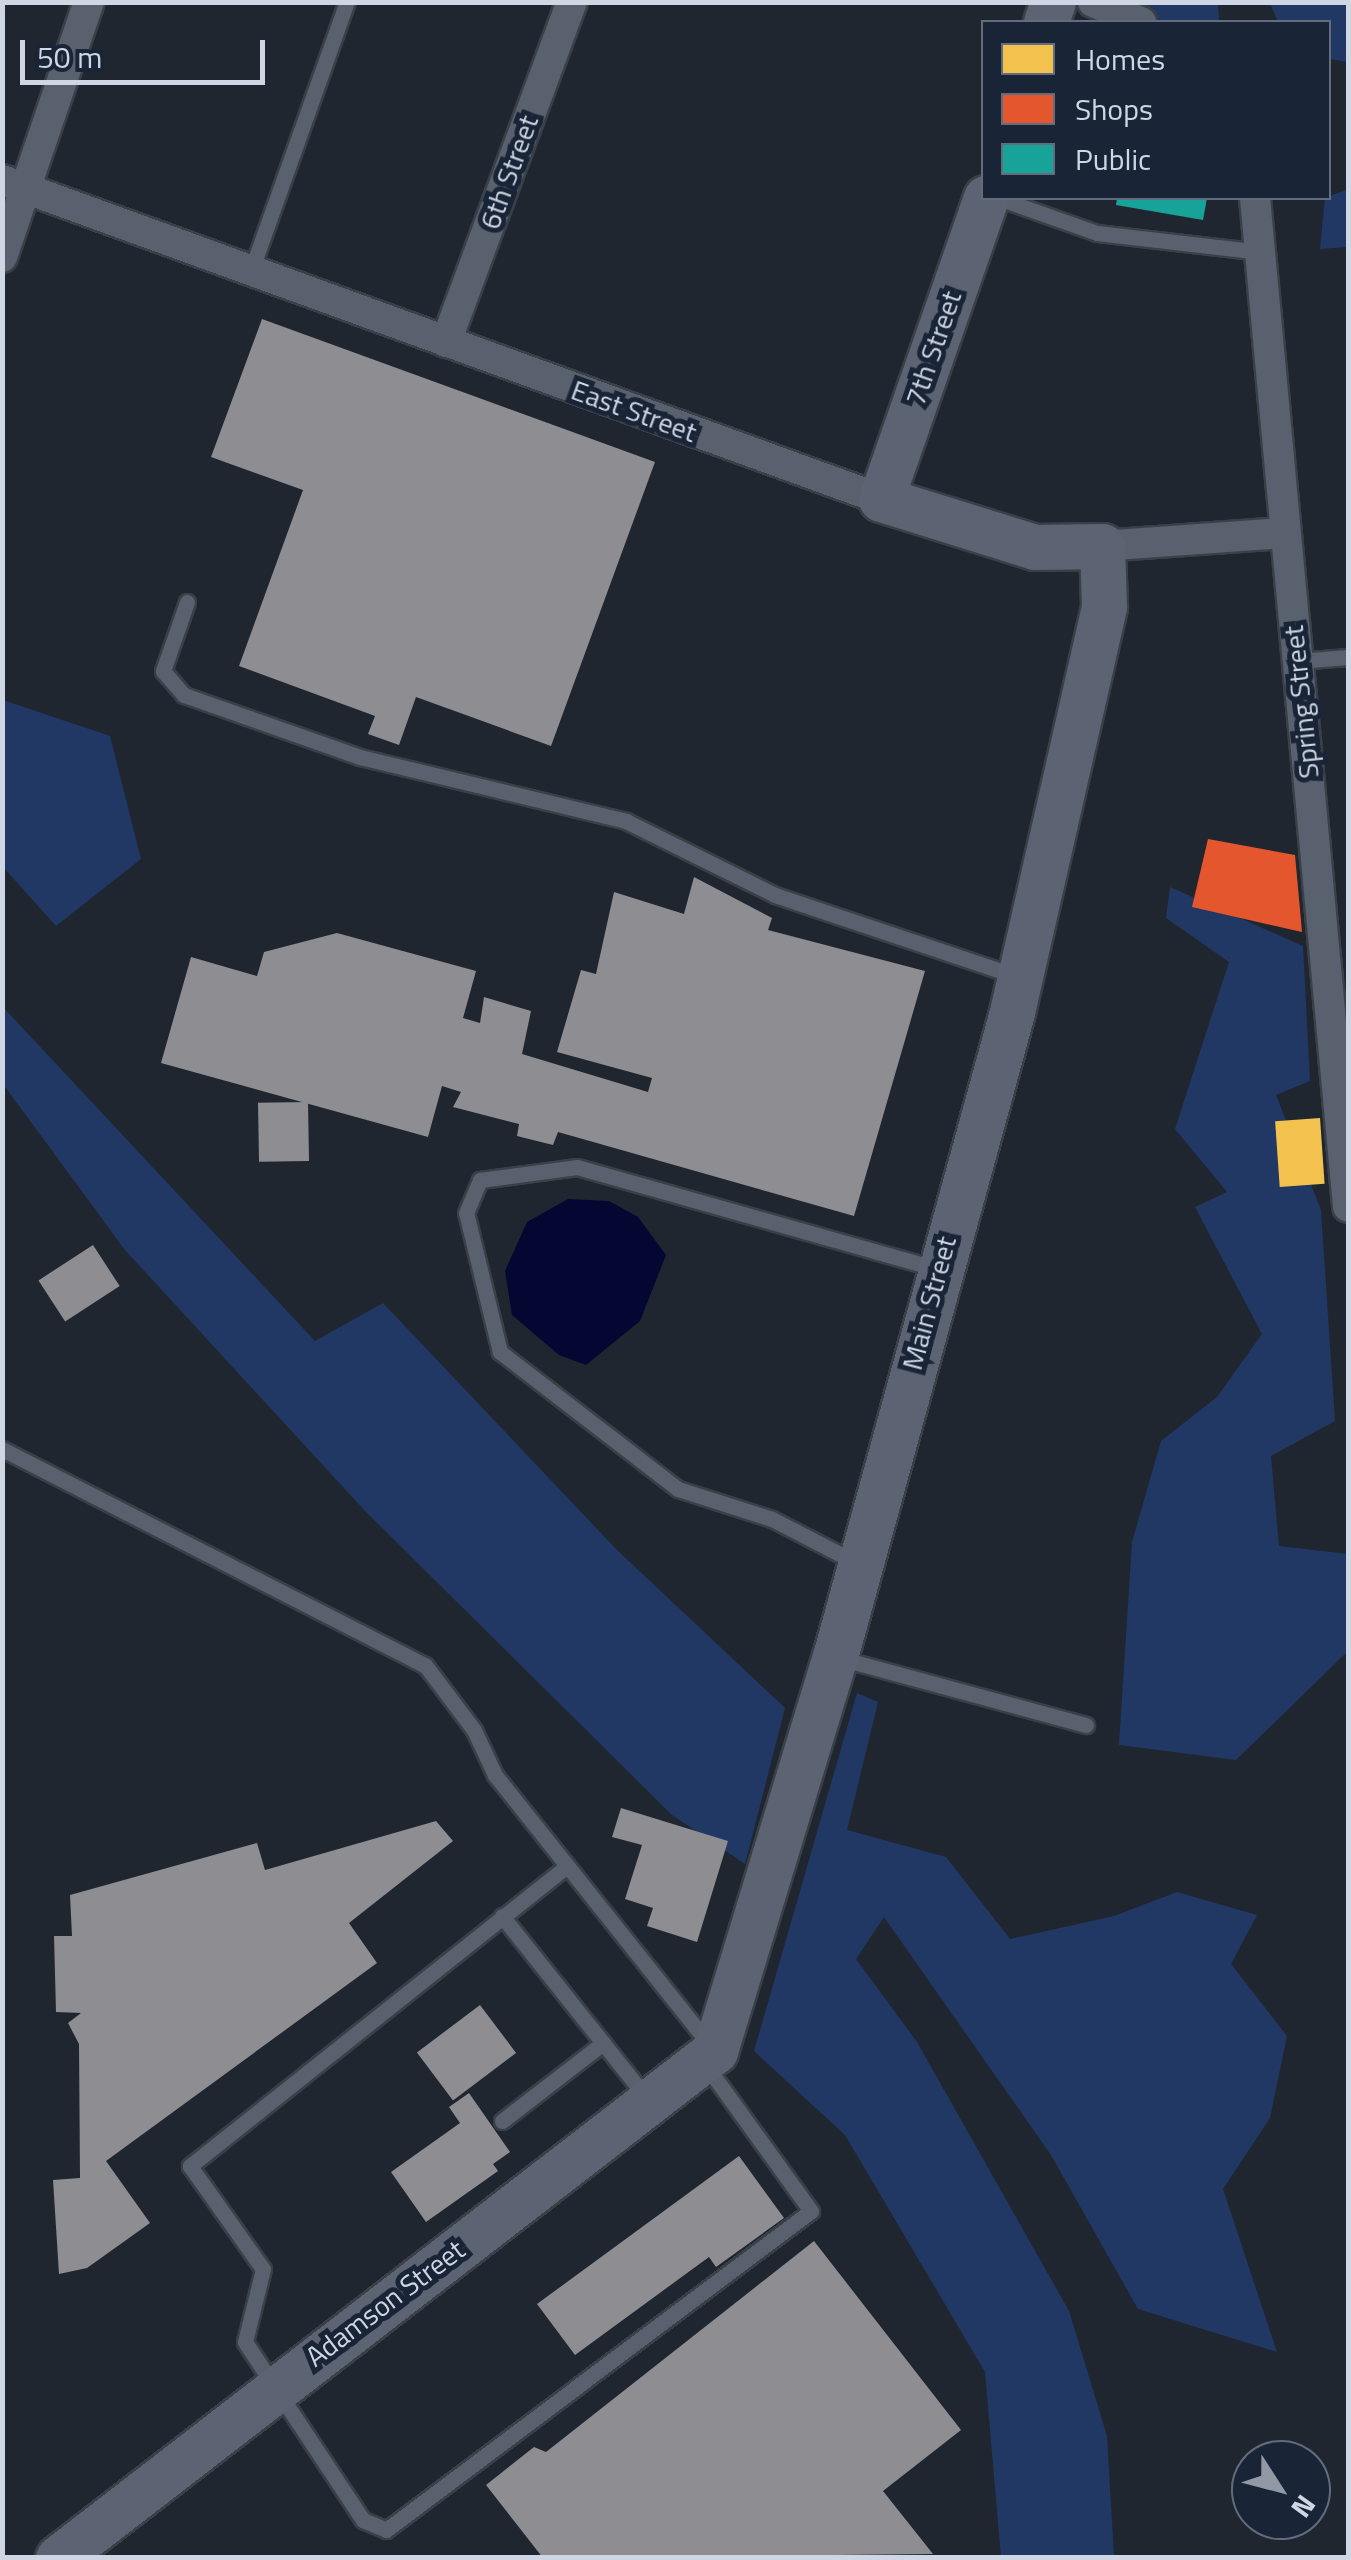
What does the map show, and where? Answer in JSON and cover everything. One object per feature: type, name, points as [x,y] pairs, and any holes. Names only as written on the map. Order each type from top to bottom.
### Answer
[{"type":"street","points":[[2,257],[14,184],[89,2]]},
{"type":"street","name":"6th Street","points":[[446,342],[572,2]]},
{"type":"street","points":[[1093,2],[1135,20]]},
{"type":"street","name":"East Street","points":[[14,184],[881,499],[1035,547],[1283,533]]},
{"type":"street","name":"7th Street","points":[[881,499],[985,200]]},
{"type":"street","name":"Spring Street","points":[[1255,200],[1348,1206]]},
{"type":"street","name":"Main Street","points":[[708,2056],[835,1657],[1020,977],[1104,606],[1102,546]]},
{"type":"street","name":"Adamson Street","points":[[60,2557],[272,2389],[708,2056]]},
{"type":"lane","points":[[251,271],[347,2]]},
{"type":"lane","points":[[1004,200],[1097,233],[1261,252]]},
{"type":"lane","points":[[188,602],[163,671],[184,695],[360,757],[626,821],[775,895],[1020,977]]},
{"type":"lane","points":[[1298,661],[1348,657]]},
{"type":"lane","points":[[859,1565],[772,1519],[678,1488],[500,1352],[466,1213],[480,1180],[578,1166],[938,1269]]},
{"type":"lane","points":[[2,1448],[425,1665],[474,1730],[494,1774],[567,1866],[708,2056],[811,2211],[682,2313],[598,2368],[386,2530],[363,2520],[272,2389],[246,2342],[263,2269],[190,2166],[567,1866]]},
{"type":"lane","points":[[835,1657],[1086,1725]]},
{"type":"lane","points":[[502,1916],[649,2101]]},
{"type":"lane","points":[[502,2121],[603,2044]]},
{"type":"shaded area","points":[[1093,3],[1218,3],[1219,20],[1133,19]]},
{"type":"shaded area","points":[[1270,3],[1348,3],[1348,62],[1331,59],[1331,20],[1277,20]]},
{"type":"shaded area","points":[[1348,189],[1348,247],[1320,249],[1325,200],[1331,200],[1331,196]]},
{"type":"shaded area","points":[[3,700],[110,736],[141,859],[56,926],[3,867]]},
{"type":"shaded area","points":[[1170,887],[1303,946],[1310,1081],[1276,1095],[1321,1210],[1335,1421],[1271,1456],[1279,1546],[1348,1554],[1348,1651],[1236,1760],[1119,1745],[1132,1542],[1161,1441],[1217,1397],[1262,1334],[1195,1207],[1227,1192],[1175,1129],[1229,962],[1166,918]]},
{"type":"shaded area","points":[[2,1006],[315,1341],[383,1303],[617,1550],[785,1708],[745,1864],[672,1815],[366,1512],[125,1250],[3,1084]]},
{"type":"shaded area","points":[[568,1199],[609,1201],[638,1217],[666,1255],[640,1321],[586,1365],[559,1355],[512,1315],[505,1271],[527,1222]]},
{"type":"shaded area","points":[[857,1693],[878,1702],[847,1830],[946,1857],[1010,1939],[1114,1916],[1177,1892],[1257,1915],[1231,1964],[1287,2036],[1270,2118],[1223,2189],[1277,2352],[1138,2309],[1051,2155],[884,1917],[856,1959],[917,2042],[1069,2311],[1107,2436],[1114,2557],[1001,2557],[985,2372],[845,2135],[754,2051]]},
{"type":"building: Homes","points":[[1320,1118],[1325,1184],[1280,1187],[1275,1121]]},
{"type":"building: Shops","points":[[1208,839],[1295,855],[1302,932],[1192,907]]},
{"type":"building: Public","points":[[1117,200],[1207,200],[1203,220],[1116,205]]},
{"type":"building: Industry","points":[[262,319],[655,462],[551,746],[416,697],[399,745],[368,734],[375,716],[239,666],[303,490],[211,457]]},
{"type":"building: Industry","points":[[694,877],[772,918],[768,930],[925,971],[854,1216],[558,1132],[553,1145],[517,1136],[519,1124],[453,1107],[461,1092],[442,1086],[428,1137],[161,1063],[191,957],[257,976],[264,952],[337,933],[476,971],[463,1018],[480,1023],[484,997],[531,1011],[522,1054],[648,1092],[652,1078],[557,1052],[581,970],[596,974],[614,892],[684,914]]},
{"type":"building: Industry","points":[[308,1102],[309,1161],[259,1162],[258,1103]]},
{"type":"building: Industry","points":[[93,1245],[120,1286],[65,1321],[38,1280]]},
{"type":"building: Industry","points":[[621,1808],[728,1841],[697,1942],[647,1926],[653,1908],[625,1899],[642,1845],[612,1837]]},
{"type":"building: Industry","points":[[436,1821],[453,1841],[349,1923],[377,1963],[106,2161],[150,2223],[87,2268],[59,2274],[53,2180],[80,2178],[79,2044],[68,2023],[81,2013],[56,2012],[54,1936],[72,1936],[70,1895],[257,1843],[265,1870]]},
{"type":"building: Industry","points":[[480,2005],[516,2053],[453,2100],[417,2053]]},
{"type":"building: Industry","points":[[469,2093],[510,2152],[493,2164],[498,2171],[426,2222],[391,2172],[460,2123],[449,2107]]},
{"type":"building: Industry","points":[[739,2156],[784,2218],[716,2267],[709,2257],[575,2355],[537,2304]]},
{"type":"building: Industry","points":[[814,2241],[961,2430],[883,2491],[933,2554],[543,2558],[486,2485],[534,2447],[546,2452]]}]
